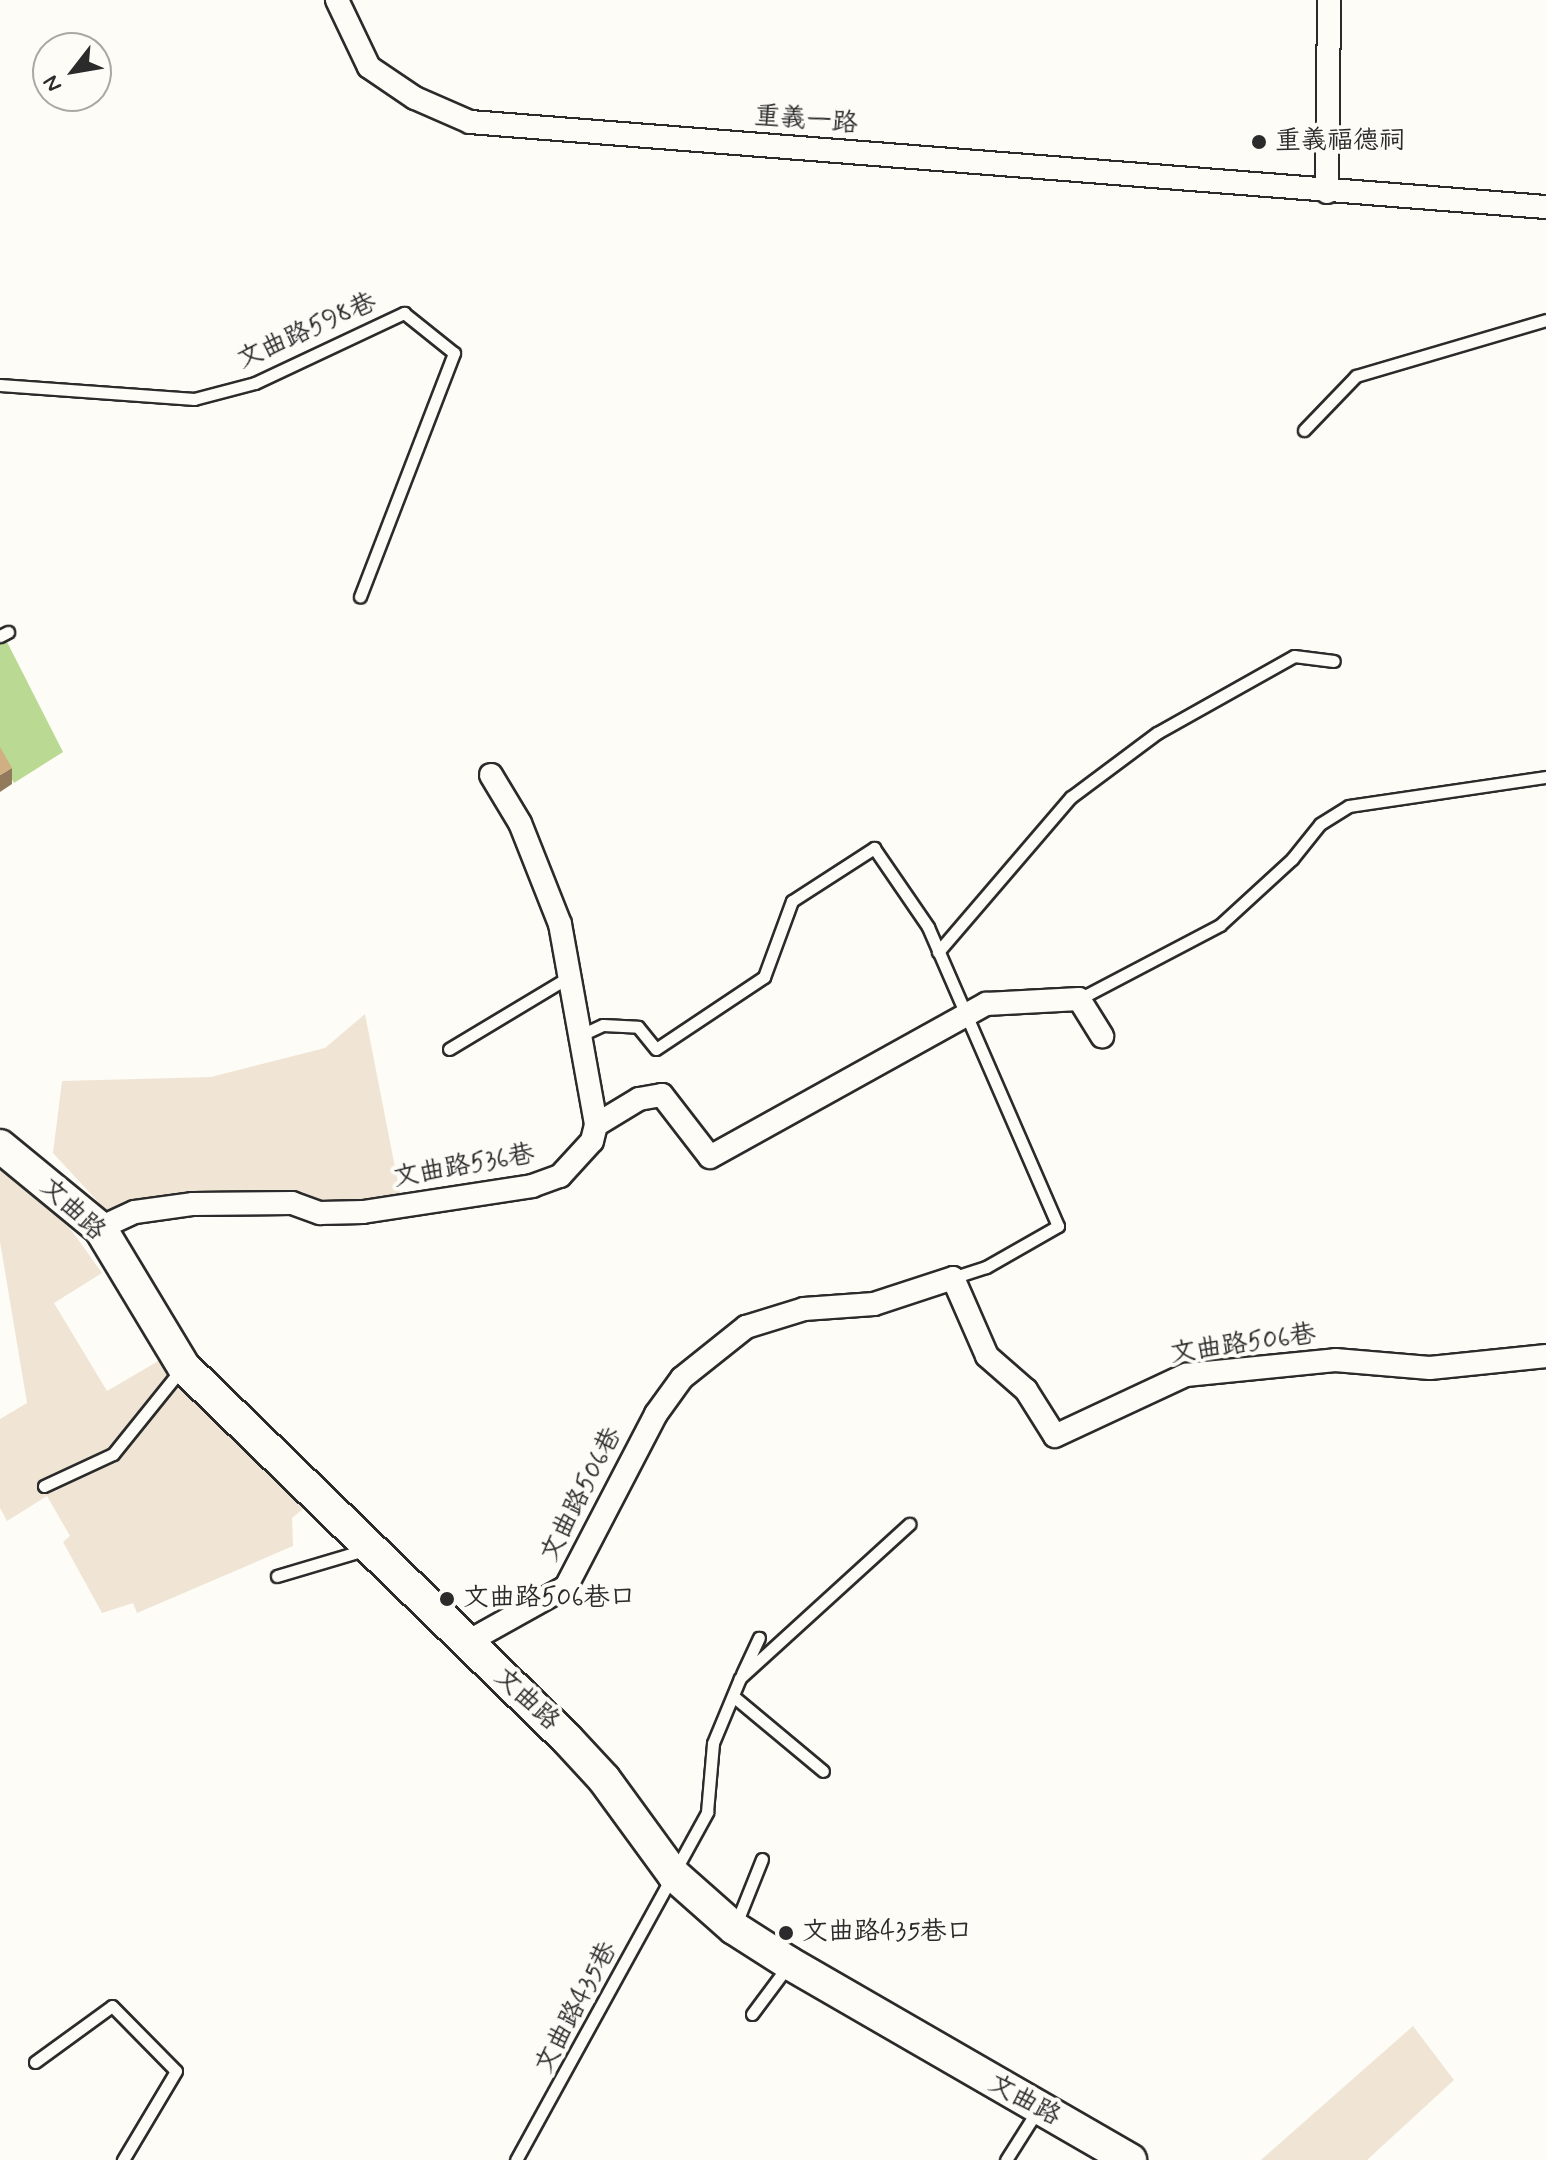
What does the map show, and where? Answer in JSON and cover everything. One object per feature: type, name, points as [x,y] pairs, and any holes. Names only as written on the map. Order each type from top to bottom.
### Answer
[{"type":"street","name":"重義一路","points":[[337,0],[369,67],[415,98],[470,122],[1546,207]]},
{"type":"street","points":[[1327,192],[1329,0]]},
{"type":"street","points":[[491,775],[520,823],[560,924],[596,1125]]},
{"type":"street","points":[[1079,999],[1102,1036]]},
{"type":"street","name":"文曲路536巷","points":[[100,1228],[135,1212],[193,1204],[292,1203],[320,1213],[363,1212],[532,1186],[560,1176],[592,1141],[596,1125],[639,1099],[662,1095],[710,1157],[962,1013],[986,1004],[1079,999]]},
{"type":"street","name":"文曲路","points":[[0,1146],[100,1228],[184,1367],[604,1779],[674,1875],[734,1928],[789,1963],[1037,2111],[1130,2160]]},
{"type":"street","name":"文曲路506巷","points":[[464,1644],[566,1587],[656,1414],[682,1378],[746,1327],[804,1309],[874,1304],[953,1278],[987,1356],[1026,1390],[1055,1436],[1186,1375],[1335,1360],[1430,1368],[1546,1356]]},
{"type":"lane","name":"文曲路598巷","points":[[0,385],[194,399],[255,383],[404,313],[454,353],[360,596]]},
{"type":"lane","points":[[1304,430],[1356,376],[1546,320]]},
{"type":"lane","points":[[938,952],[1071,797],[1157,733],[1294,656],[1334,661]]},
{"type":"lane","points":[[1079,999],[1220,925],[1292,859],[1320,824],[1349,806],[1546,777]]},
{"type":"lane","points":[[579,1036],[603,1025],[638,1027],[656,1049],[764,977],[792,901],[874,848],[928,927],[962,1013]]},
{"type":"lane","points":[[449,1049],[569,977]]},
{"type":"lane","name":"文曲路506巷","points":[[953,1278],[986,1267],[1058,1226],[962,1013]]},
{"type":"lane","points":[[44,1486],[113,1454],[184,1367]]},
{"type":"lane","points":[[740,1678],[909,1524]]},
{"type":"lane","points":[[277,1576],[369,1549]]},
{"type":"lane","name":"文曲路435巷","points":[[516,2160],[707,1812],[713,1743],[759,1638]]},
{"type":"lane","points":[[733,1696],[823,1771]]},
{"type":"lane","points":[[734,1928],[762,1859]]},
{"type":"lane","points":[[752,2014],[789,1963]]},
{"type":"lane","points":[[35,2062],[112,2006],[176,2071],[123,2160]]},
{"type":"lane","points":[[1006,2160],[1037,2111]]},
{"type":"shaded area","points":[[365,1014],[402,1203],[344,1216],[302,1202],[114,1219],[53,1153],[62,1081],[211,1077],[325,1048]]},
{"type":"shaded area","points":[[0,1159],[72,1231],[102,1273],[54,1303],[107,1391],[160,1360],[172,1380],[304,1508],[292,1518],[293,1546],[137,1613],[133,1603],[102,1613],[63,1542],[70,1536],[47,1496],[7,1521],[0,1508],[0,1419],[27,1403],[0,1242]]},
{"type":"shaded area","points":[[1413,2026],[1454,2080],[1367,2160],[1261,2160]]},
{"type":"green space","points":[[6,640],[63,752],[14,783],[0,759],[0,643]]},
{"type":"building","points":[[0,747],[12,768],[0,775]]},
{"type":"place","name":"重義福德祠","points":[[1259,142]]},
{"type":"place","name":"文曲路506巷口","points":[[447,1599]]},
{"type":"place","name":"文曲路435巷口","points":[[786,1933]]}]
